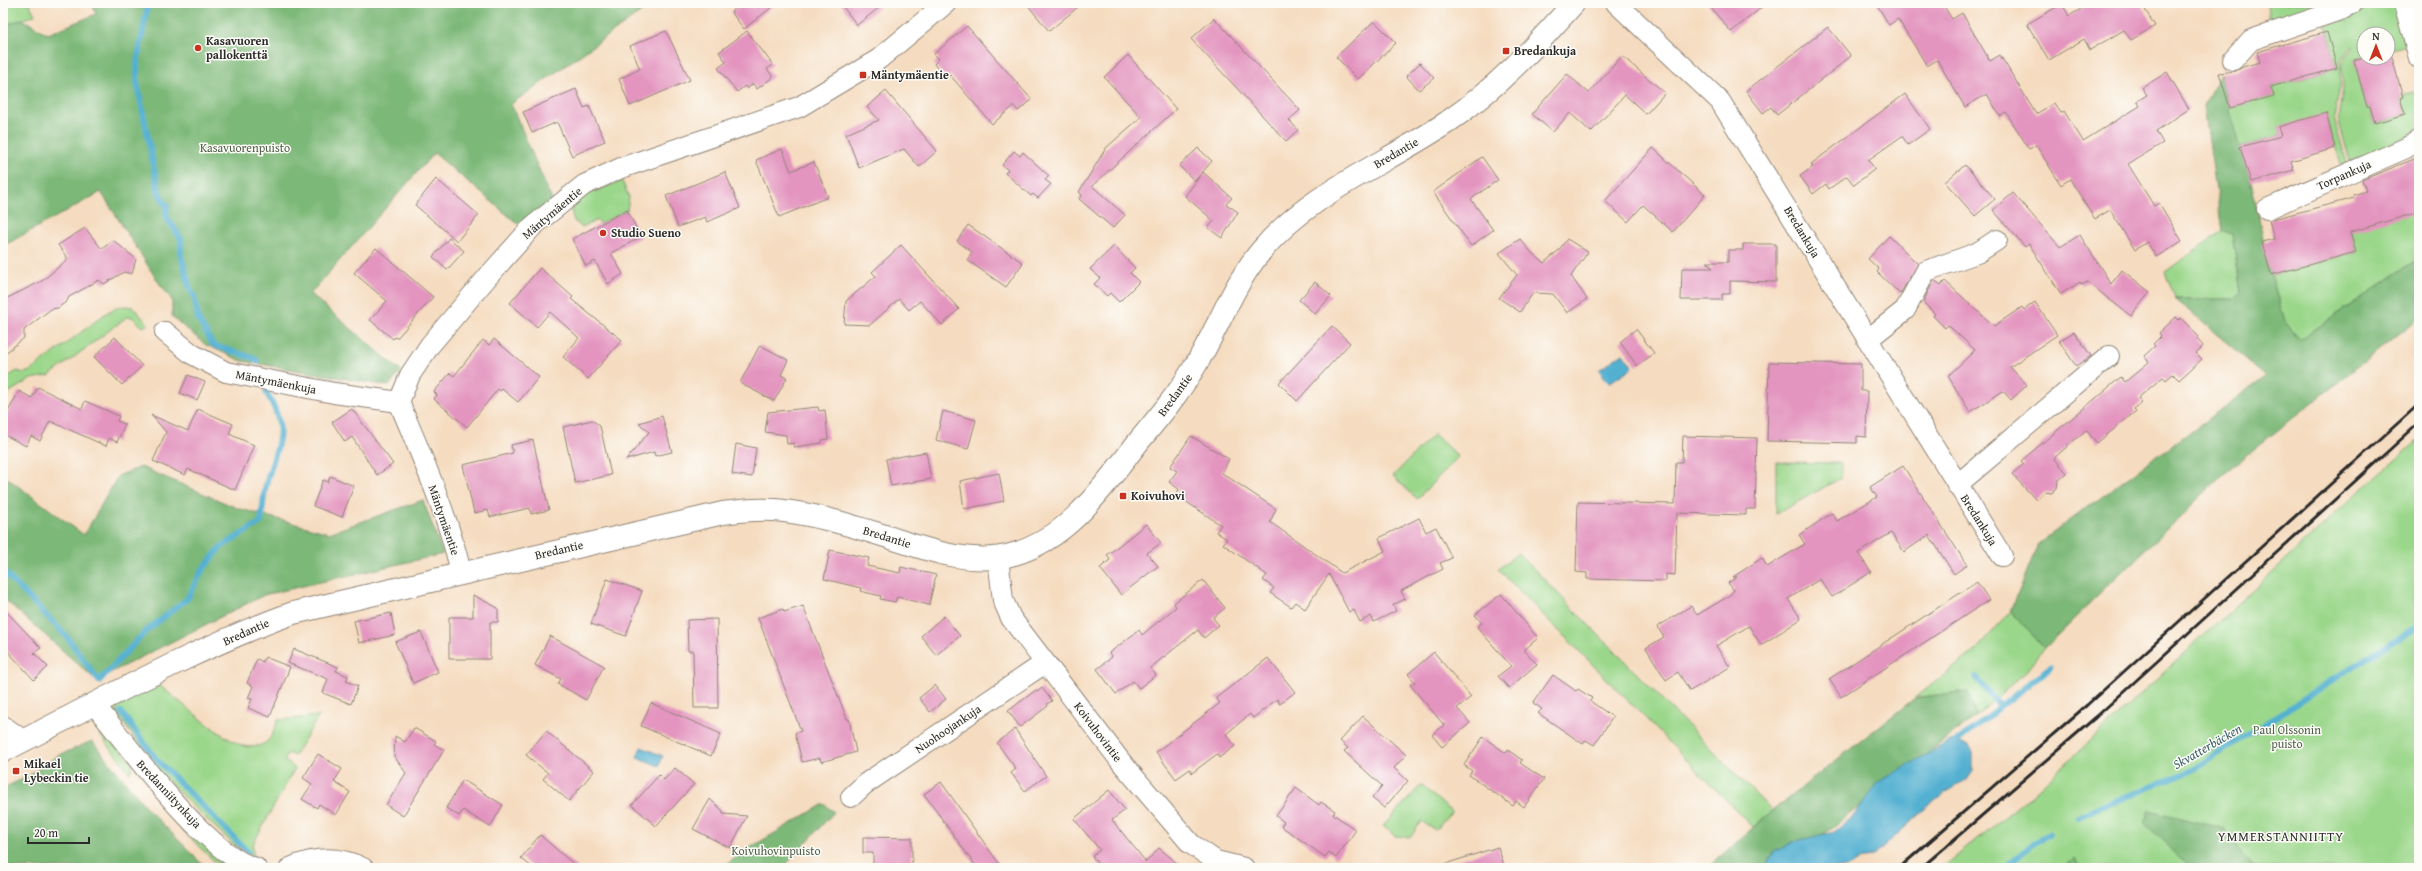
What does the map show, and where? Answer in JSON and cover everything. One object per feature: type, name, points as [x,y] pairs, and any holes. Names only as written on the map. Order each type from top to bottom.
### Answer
[{"type":"street","name":"Mäntymäentie","points":[[461,573],[457,557],[426,468],[399,402],[410,375],[430,345],[491,272],[533,226],[584,185],[621,168],[799,107],[879,59],[946,3]]},
{"type":"street","name":"Bredantie","points":[[3,751],[261,625],[325,604],[678,522],[723,513],[760,509],[807,515],[933,551],[964,556],[998,558],[1016,554],[1050,538],[1089,502],[1170,404],[1195,366],[1239,282],[1260,252],[1284,227],[1335,189],[1444,125],[1477,102],[1539,42],[1574,3]]},
{"type":"street","name":"Bredankuja","points":[[1616,3],[1720,101],[1788,208],[1867,340],[2002,556]]},
{"type":"street","points":[[2233,60],[2251,40],[2343,9],[2353,3]]},
{"type":"street","points":[[2404,3],[2419,58]]},
{"type":"street","name":"Torpankuja","points":[[2267,209],[2406,148],[2419,140]]},
{"type":"street","points":[[1867,340],[1905,310],[1926,271],[1977,252],[1997,240]]},
{"type":"street","name":"Mäntymäenkuja","points":[[165,332],[192,354],[226,372],[326,391],[399,402]]},
{"type":"street","name":"Bredankuja","points":[[1957,484],[2109,356]]},
{"type":"street","name":"Koivuhovintie","points":[[998,558],[1003,600],[1011,618],[1122,763],[1191,844],[1216,861],[1244,868]]},
{"type":"street","name":"Nuohoojankuja","points":[[851,797],[865,784],[1045,663]]},
{"type":"street","name":"Bredanniitynkuja","points":[[95,705],[138,761],[190,818],[218,846],[244,865],[256,868]]},
{"type":"street","points":[[3,726],[24,741]]},
{"type":"street","points":[[290,868],[306,861],[332,859],[352,862],[364,868]]},
{"type":"green space","points":[[3,3],[29,3],[35,15],[3,26]]},
{"type":"green space","name":"Kasavuorenpuisto","points":[[92,3],[654,3],[511,104],[552,200],[518,224],[434,153],[310,294],[401,371],[389,386],[242,361],[206,345],[172,317],[172,300],[159,283],[101,192],[3,246],[3,26],[22,19],[48,34],[96,14]]},
{"type":"green space","points":[[2267,3],[2287,3],[2288,5],[2292,3],[2343,3],[2269,25]]},
{"type":"green space","points":[[2368,3],[2396,3],[2408,45],[2396,48],[2396,26],[2356,26],[2356,59],[2354,60],[2367,107],[2370,106],[2375,123],[2405,115],[2400,98],[2402,95],[2419,91],[2419,128],[2408,137],[2350,162],[2338,118],[2343,89],[2342,66],[2345,58],[2353,49],[2352,47],[2341,60],[2340,87],[2334,118],[2347,164],[2341,165],[2326,114],[2279,127],[2281,136],[2240,147],[2229,108],[2273,96],[2271,87],[2337,68],[2324,21],[2341,19],[2348,22],[2347,18],[2365,7]]},
{"type":"green space","points":[[2219,73],[2251,182],[2271,275],[2285,322],[2300,340],[2419,258],[2419,318],[2229,469],[2044,648],[2011,611],[2038,544],[2266,376],[2175,299],[2234,299],[2241,292],[2232,234],[2222,231],[2204,106]]},
{"type":"green space","points":[[622,181],[629,197],[627,210],[600,224],[598,220],[582,227],[574,221],[570,207],[587,194]]},
{"type":"green space","points":[[2419,212],[2419,258],[2300,340],[2285,322],[2271,275],[2356,252],[2347,219]]},
{"type":"green space","points":[[2222,231],[2232,234],[2241,292],[2234,299],[2175,299],[2165,272]]},
{"type":"green space","points":[[117,307],[133,307],[148,324],[143,327],[132,317],[127,317],[49,376],[31,379],[3,396],[3,380],[17,371],[24,373],[30,371],[105,314]]},
{"type":"green space","points":[[1434,434],[1458,457],[1417,499],[1393,476]]},
{"type":"green space","name":"Paul Olssonin puisto","points":[[2419,440],[2419,868],[1942,868],[2034,793],[2365,486]]},
{"type":"green space","points":[[1776,462],[1841,463],[1841,478],[1776,514]]},
{"type":"green space","points":[[141,467],[237,508],[329,533],[423,500],[443,554],[264,595],[96,680],[3,598],[3,475],[84,535],[118,476]]},
{"type":"green space","points":[[1518,553],[1772,811],[1753,827],[1498,569]]},
{"type":"green space","points":[[2011,611],[2044,648],[2023,675],[1976,716],[1967,691],[1915,698],[1976,650]]},
{"type":"green space","points":[[159,685],[221,734],[246,747],[260,745],[270,739],[278,720],[319,716],[294,756],[289,753],[284,760],[295,768],[253,844],[253,857],[233,844],[185,799],[156,767],[116,713],[116,707],[123,700]]},
{"type":"green space","points":[[1967,691],[1976,716],[1780,868],[1707,868],[1772,811],[1915,698]]},
{"type":"green space","points":[[104,731],[133,764],[130,773],[100,735]]},
{"type":"green space","points":[[92,741],[145,806],[206,868],[3,868],[3,788],[27,777],[57,756]]},
{"type":"green space","points":[[1421,785],[1452,812],[1435,830],[1421,821],[1411,837],[1395,836],[1383,826]]},
{"type":"green space","name":"Koivuhovinpuisto","points":[[824,804],[834,812],[783,868],[722,868],[746,850]]},
{"type":"green space","points":[[2149,810],[2225,829],[2253,868],[2191,868],[2144,823]]},
{"type":"green space","points":[[188,826],[234,868],[221,868],[180,828]]},
{"type":"green space","points":[[2074,858],[2081,868],[2064,868]]},
{"type":"water","points":[[1623,353],[1633,367],[1609,383],[1599,370]]},
{"type":"water","points":[[1950,741],[1969,745],[1973,752],[1973,771],[1967,780],[1945,793],[1926,808],[1875,855],[1859,860],[1846,868],[1765,868],[1774,852],[1795,841],[1834,832],[1852,818],[1877,783]]},
{"type":"water","points":[[641,747],[663,756],[659,766],[637,757]]},
{"type":"building","points":[[742,3],[777,3],[744,29],[731,12]]},
{"type":"building","points":[[840,3],[885,3],[857,25]]},
{"type":"building","points":[[1026,3],[1083,3],[1049,31]]},
{"type":"building","points":[[1707,3],[1767,3],[1731,32]]},
{"type":"building","points":[[1876,3],[1942,3],[1952,19],[1962,13],[1990,61],[2000,55],[2036,114],[2054,103],[2061,113],[2064,111],[2083,141],[2140,106],[2137,101],[2147,95],[2142,88],[2167,72],[2189,109],[2156,131],[2163,143],[2128,164],[2154,206],[2159,203],[2182,241],[2156,257],[2147,242],[2135,250],[2110,210],[2095,219],[2070,179],[2061,185],[2036,145],[2029,149],[2006,112],[2000,116],[1987,94],[1965,107],[1937,60],[1927,66],[1898,19],[1889,25]]},
{"type":"building","points":[[2091,3],[2141,3],[2155,26],[2131,40],[2124,30],[2090,50],[2084,39],[2049,60],[2027,24],[2062,4],[2069,16]]},
{"type":"building","points":[[1214,18],[1300,110],[1289,120],[1298,130],[1286,141],[1191,39]]},
{"type":"building","points":[[1374,21],[1396,43],[1358,79],[1336,57]]},
{"type":"building","points":[[967,26],[1032,100],[1018,111],[1014,106],[992,124],[950,75],[946,78],[934,64],[939,59],[934,54]]},
{"type":"building","points":[[1828,27],[1851,56],[1777,115],[1771,107],[1763,113],[1746,91]]},
{"type":"building","points":[[666,31],[690,80],[630,106],[619,79],[640,69],[630,46]]},
{"type":"building","points":[[747,31],[773,65],[767,69],[773,77],[757,89],[753,84],[747,89],[745,86],[737,92],[718,68],[726,62],[719,52]]},
{"type":"building","points":[[2327,32],[2337,68],[2271,87],[2274,96],[2230,108],[2219,73],[2236,71],[2243,67],[2260,62],[2257,52]]},
{"type":"building","points":[[1128,55],[1176,109],[1092,186],[1125,215],[1113,228],[1079,199],[1082,195],[1079,192],[1106,148],[1141,117],[1104,77]]},
{"type":"building","points":[[1622,56],[1665,93],[1646,114],[1625,95],[1591,132],[1570,113],[1553,132],[1532,114],[1567,74],[1589,93]]},
{"type":"building","points":[[2356,59],[2356,66],[2394,66],[2403,97],[2400,98],[2405,114],[2375,123],[2370,106],[2367,107],[2354,60]]},
{"type":"building","points":[[1420,63],[1434,78],[1419,90],[1406,76]]},
{"type":"building","points":[[576,89],[584,108],[589,106],[605,141],[572,156],[557,122],[532,133],[523,112]]},
{"type":"building","points":[[886,91],[937,151],[919,167],[904,149],[859,168],[846,134],[879,120],[867,107]]},
{"type":"building","points":[[1905,94],[1930,129],[1908,145],[1902,136],[1868,160],[1875,169],[1854,185],[1847,176],[1829,189],[1826,184],[1813,194],[1800,176],[1813,167],[1811,164]]},
{"type":"building","points":[[2326,113],[2335,148],[2291,161],[2294,170],[2251,182],[2240,147],[2281,136],[2278,127]]},
{"type":"building","points":[[1198,148],[1212,161],[1195,181],[1179,166]]},
{"type":"building","points":[[1653,148],[1705,195],[1673,232],[1643,205],[1628,222],[1605,201]]},
{"type":"building","points":[[782,149],[791,171],[814,162],[828,197],[779,217],[756,160]]},
{"type":"building","points":[[1014,151],[1020,156],[1023,152],[1049,176],[1045,180],[1051,184],[1038,198],[1033,194],[1031,196],[1005,173],[1008,170],[1002,165]]},
{"type":"building","points":[[1482,157],[1498,180],[1471,199],[1493,230],[1471,246],[1433,192]]},
{"type":"building","points":[[2419,157],[2419,212],[2350,232],[2356,252],[2271,275],[2262,242],[2274,239],[2269,220],[2354,198],[2353,195],[2366,191],[2362,180]]},
{"type":"building","points":[[1965,165],[1995,199],[1975,216],[1945,182]]},
{"type":"building","points":[[725,172],[740,208],[707,222],[705,217],[678,227],[666,196]]},
{"type":"building","points":[[1203,172],[1232,198],[1226,204],[1238,212],[1222,238],[1208,228],[1214,221],[1185,196]]},
{"type":"building","points":[[436,179],[479,215],[457,241],[415,205]]},
{"type":"building","points":[[2013,193],[2060,247],[2080,235],[2111,284],[2122,270],[2150,292],[2131,316],[2087,282],[2082,285],[2080,282],[2061,294],[2029,244],[2025,247],[1993,210]]},
{"type":"building","points":[[627,210],[641,237],[611,253],[623,274],[608,284],[595,261],[586,266],[572,239]]},
{"type":"building","points":[[968,225],[1023,263],[1006,287],[967,260],[972,252],[957,241]]},
{"type":"building","points":[[85,228],[102,249],[113,240],[136,259],[132,274],[124,272],[104,284],[99,280],[69,297],[67,301],[58,308],[51,309],[24,330],[24,338],[3,355],[3,300],[42,281],[68,259],[58,245]]},
{"type":"building","points":[[1889,236],[1918,264],[1900,294],[1877,272],[1879,269],[1868,259]]},
{"type":"building","points":[[449,238],[464,251],[447,270],[433,257]]},
{"type":"building","points":[[1520,239],[1532,253],[1544,263],[1559,250],[1567,239],[1588,252],[1571,276],[1587,299],[1567,313],[1553,294],[1533,293],[1520,312],[1499,298],[1517,275],[1499,253]]},
{"type":"building","points":[[1743,244],[1776,244],[1776,282],[1730,281],[1730,294],[1722,294],[1722,300],[1681,300],[1682,268],[1713,268],[1707,262],[1728,262],[1728,250],[1743,250]]},
{"type":"building","points":[[901,245],[959,309],[942,325],[920,301],[909,310],[899,299],[870,325],[844,324],[846,301],[876,276],[872,272]]},
{"type":"building","points":[[1114,246],[1135,268],[1130,273],[1139,282],[1119,302],[1110,293],[1107,296],[1094,284],[1100,278],[1090,269]]},
{"type":"building","points":[[376,248],[433,297],[397,338],[395,337],[393,339],[370,320],[387,301],[354,273]]},
{"type":"building","points":[[540,268],[573,297],[571,299],[622,340],[588,379],[563,357],[579,338],[550,312],[537,327],[510,303]]},
{"type":"building","points":[[1934,280],[1941,285],[1945,281],[1994,326],[2022,307],[2024,310],[2035,302],[2057,335],[2010,367],[2027,385],[2011,400],[2003,391],[1970,412],[1948,376],[1975,350],[1948,325],[1945,328],[1933,316],[1935,314],[1923,302]]},
{"type":"building","points":[[1315,282],[1331,296],[1315,314],[1299,300]]},
{"type":"building","points":[[2176,317],[2179,320],[2181,318],[2199,337],[2197,339],[2203,346],[2196,353],[2202,359],[2179,380],[2173,374],[2166,380],[2163,377],[2138,398],[2142,402],[2134,409],[2136,411],[2097,443],[2086,430],[2054,458],[2067,473],[2058,481],[2057,488],[2052,493],[2045,492],[2036,500],[2012,474],[2024,464],[2021,461],[2121,377],[2125,382],[2149,362],[2144,356],[2155,346],[2153,344],[2161,336],[2159,333]]},
{"type":"building","points":[[1332,326],[1350,343],[1297,401],[1279,383]]},
{"type":"building","points":[[1636,329],[1654,353],[1637,366],[1620,342]]},
{"type":"building","points":[[2074,332],[2091,356],[2076,366],[2059,341]]},
{"type":"building","points":[[115,337],[142,366],[122,385],[94,357]]},
{"type":"building","points":[[494,339],[539,377],[518,402],[502,389],[500,391],[498,389],[467,427],[434,399],[437,395],[434,392],[450,373],[454,376],[483,340],[489,345]]},
{"type":"building","points":[[760,345],[788,360],[781,375],[787,378],[774,401],[740,383]]},
{"type":"building","points":[[1769,362],[1861,364],[1861,391],[1867,391],[1866,437],[1857,436],[1857,443],[1767,441]]},
{"type":"building","points":[[188,375],[205,382],[197,400],[180,393]]},
{"type":"building","points":[[38,387],[82,409],[85,401],[119,416],[117,421],[125,424],[117,442],[109,438],[106,446],[50,421],[40,441],[31,436],[26,446],[3,434],[3,421],[19,391],[32,398]]},
{"type":"building","points":[[818,407],[819,411],[825,410],[828,439],[822,440],[822,443],[794,447],[794,443],[787,444],[786,435],[765,432],[768,412]]},
{"type":"building","points":[[198,409],[233,424],[229,434],[254,445],[235,490],[188,469],[185,475],[153,461],[166,432],[151,415],[188,431]]},
{"type":"building","points":[[352,409],[393,464],[377,475],[352,437],[345,442],[332,422]]},
{"type":"building","points":[[943,411],[976,420],[968,449],[936,440]]},
{"type":"building","points":[[662,416],[672,452],[655,456],[654,452],[626,460],[649,432],[639,423]]},
{"type":"building","points":[[592,420],[600,426],[611,475],[575,483],[563,427]]},
{"type":"building","points":[[1191,436],[1229,459],[1222,473],[1276,509],[1270,522],[1342,573],[1385,551],[1379,538],[1419,518],[1426,532],[1436,527],[1452,558],[1440,563],[1443,569],[1401,591],[1405,599],[1393,605],[1396,611],[1374,622],[1371,616],[1360,622],[1354,610],[1349,612],[1329,574],[1305,609],[1295,602],[1291,607],[1270,593],[1274,588],[1263,580],[1267,575],[1223,544],[1227,539],[1216,532],[1221,525],[1176,495],[1179,489],[1169,482],[1177,471],[1170,467]]},
{"type":"building","points":[[1683,436],[1757,438],[1755,509],[1746,509],[1746,515],[1677,513],[1675,575],[1666,574],[1666,581],[1587,579],[1587,573],[1576,572],[1578,502],[1675,504],[1676,462],[1682,462]]},
{"type":"building","points":[[533,440],[549,510],[531,514],[530,508],[490,517],[488,510],[474,513],[463,465],[513,453],[511,445]]},
{"type":"building","points":[[736,444],[756,448],[752,477],[732,474]]},
{"type":"building","points":[[926,452],[931,479],[891,486],[886,459]]},
{"type":"building","points":[[1903,466],[1967,565],[1954,574],[1929,535],[1904,552],[1891,533],[1858,553],[1871,572],[1832,597],[1820,579],[1788,599],[1801,619],[1761,645],[1749,626],[1716,646],[1730,667],[1690,691],[1678,672],[1666,680],[1646,648],[1664,637],[1657,627],[1691,606],[1697,615],[1729,596],[1734,590],[1728,583],[1737,577],[1733,577],[1762,558],[1767,567],[1805,544],[1799,535],[1832,513],[1837,521],[1877,497],[1870,487]]},
{"type":"building","points":[[999,473],[1004,501],[964,509],[960,481]]},
{"type":"building","points":[[330,476],[354,486],[342,517],[313,506],[323,480],[328,482]]},
{"type":"building","points":[[1146,524],[1161,543],[1147,553],[1158,566],[1121,595],[1100,568],[1110,560],[1107,555]]},
{"type":"building","points":[[830,550],[869,558],[867,566],[900,573],[901,567],[936,575],[929,605],[897,597],[895,602],[880,599],[881,596],[860,591],[861,588],[824,579]]},
{"type":"building","points":[[607,579],[642,591],[626,636],[591,624]]},
{"type":"building","points":[[1203,580],[1225,608],[1213,618],[1219,625],[1204,638],[1198,630],[1150,668],[1156,675],[1139,688],[1133,681],[1116,694],[1097,669],[1112,657],[1109,653],[1139,630],[1142,635],[1176,607],[1174,603]]},
{"type":"building","points":[[1977,582],[1989,600],[1841,697],[1829,679]]},
{"type":"building","points":[[1501,594],[1538,638],[1524,650],[1537,664],[1509,688],[1498,676],[1511,666],[1477,627],[1482,623],[1475,615]]},
{"type":"building","points":[[473,595],[498,608],[498,622],[490,622],[490,659],[449,659],[449,617],[473,617]]},
{"type":"building","points":[[803,606],[847,719],[849,719],[856,752],[821,762],[820,758],[802,762],[795,733],[801,731],[758,618],[783,609],[784,612]]},
{"type":"building","points":[[3,608],[41,648],[34,653],[48,667],[34,680],[3,646]]},
{"type":"building","points":[[391,613],[395,635],[359,643],[354,621]]},
{"type":"building","points":[[944,616],[960,636],[936,655],[921,636]]},
{"type":"building","points":[[717,619],[718,708],[694,708],[693,651],[688,651],[687,620]]},
{"type":"building","points":[[421,632],[438,672],[413,683],[395,642]]},
{"type":"building","points":[[550,636],[604,666],[586,700],[558,684],[561,679],[535,665]]},
{"type":"building","points":[[294,649],[338,667],[336,671],[348,676],[346,681],[358,686],[351,704],[323,693],[328,679],[288,663]]},
{"type":"building","points":[[1434,652],[1471,697],[1457,708],[1470,723],[1442,747],[1432,735],[1444,725],[1410,685],[1415,682],[1408,674]]},
{"type":"building","points":[[265,657],[290,667],[270,717],[248,708],[252,699],[248,698],[253,686],[247,683],[257,659],[263,662]]},
{"type":"building","points":[[1268,658],[1295,692],[1280,704],[1277,699],[1253,718],[1250,714],[1226,734],[1235,746],[1219,758],[1217,754],[1192,773],[1190,769],[1176,779],[1156,752],[1220,703],[1216,698]]},
{"type":"building","points":[[1553,675],[1576,691],[1578,689],[1592,698],[1590,701],[1613,717],[1594,745],[1586,740],[1583,744],[1538,713],[1542,709],[1533,703]]},
{"type":"building","points":[[935,685],[946,699],[930,712],[919,698]]},
{"type":"building","points":[[1042,688],[1052,701],[1047,704],[1048,706],[1020,727],[1008,711],[1036,690],[1037,692]]},
{"type":"building","points":[[651,703],[721,734],[711,756],[641,726]]},
{"type":"building","points":[[1363,716],[1406,755],[1394,768],[1408,781],[1384,808],[1372,798],[1382,786],[1344,751],[1348,748],[1340,741]]},
{"type":"building","points":[[414,728],[436,741],[434,744],[444,750],[403,816],[386,805],[406,773],[394,756],[395,736],[405,742]]},
{"type":"building","points":[[1015,729],[1046,776],[1025,791],[1011,773],[1016,769],[997,743]]},
{"type":"building","points":[[546,731],[594,771],[569,801],[543,779],[548,773],[526,755]]},
{"type":"building","points":[[1483,737],[1506,753],[1508,750],[1522,760],[1520,763],[1544,779],[1524,807],[1516,801],[1513,806],[1469,775],[1472,771],[1464,765]]},
{"type":"building","points":[[318,754],[342,769],[334,782],[350,792],[336,815],[319,804],[317,808],[302,799],[312,784],[303,778]]},
{"type":"building","points":[[675,768],[694,784],[656,826],[632,805],[659,775],[664,780]]},
{"type":"building","points":[[463,780],[503,805],[490,827],[463,810],[459,816],[446,808]]},
{"type":"building","points":[[941,782],[1002,868],[977,868],[924,794]]},
{"type":"building","points":[[1296,788],[1319,805],[1321,802],[1335,811],[1333,814],[1356,830],[1336,858],[1329,852],[1325,857],[1281,826],[1284,822],[1276,816]]},
{"type":"building","points":[[1109,790],[1125,810],[1112,820],[1146,862],[1159,848],[1183,868],[1101,868],[1092,856],[1100,850],[1074,819]]},
{"type":"building","points":[[710,799],[723,811],[723,814],[747,816],[730,848],[693,829]]},
{"type":"building","points":[[540,835],[578,868],[533,868],[521,858]]},
{"type":"building","points":[[863,837],[912,838],[912,868],[873,868],[873,853],[863,853]]},
{"type":"building","points":[[1498,847],[1505,868],[1445,868],[1445,864]]},
{"type":"waterway","points":[[148,3],[137,63],[137,82],[159,194],[167,206],[166,216],[181,239],[181,255],[190,290],[194,295],[198,319],[213,345],[256,359],[257,362]]},
{"type":"waterway","points":[[3,571],[67,637],[99,681],[145,632],[187,599],[203,569],[221,547],[261,522],[265,490],[277,448],[280,429],[274,406],[266,392]]},
{"type":"waterway","name":"Skvatterbäcken","points":[[2078,818],[2092,810],[2193,770],[2419,625]]},
{"type":"waterway","points":[[1950,747],[2050,667]]},
{"type":"waterway","points":[[1976,677],[2000,707]]},
{"type":"waterway","points":[[121,712],[156,759],[248,852]]},
{"type":"waterway","name":"Skvatterbäcken","points":[[2005,868],[2035,842],[2049,835]]},
{"type":"railway","points":[[1899,868],[2087,705],[2419,404]]},
{"type":"railway","points":[[1921,868],[2096,717],[2419,423]]},
{"type":"place","name":"Kasavuoren pallokenttä","points":[[198,48]]},
{"type":"place","name":"Bredankuja","points":[[1506,51]]},
{"type":"place","name":"Mäntymäentie","points":[[863,75]]},
{"type":"place","name":"Studio Sueno","points":[[603,233]]},
{"type":"place","name":"Koivuhovi","points":[[1123,496]]},
{"type":"place","name":"Mikael Lybeckin tie","points":[[16,771]]},
{"type":"district","name":"YMMERSTANNIITTY","points":[[2281,836]]}]
